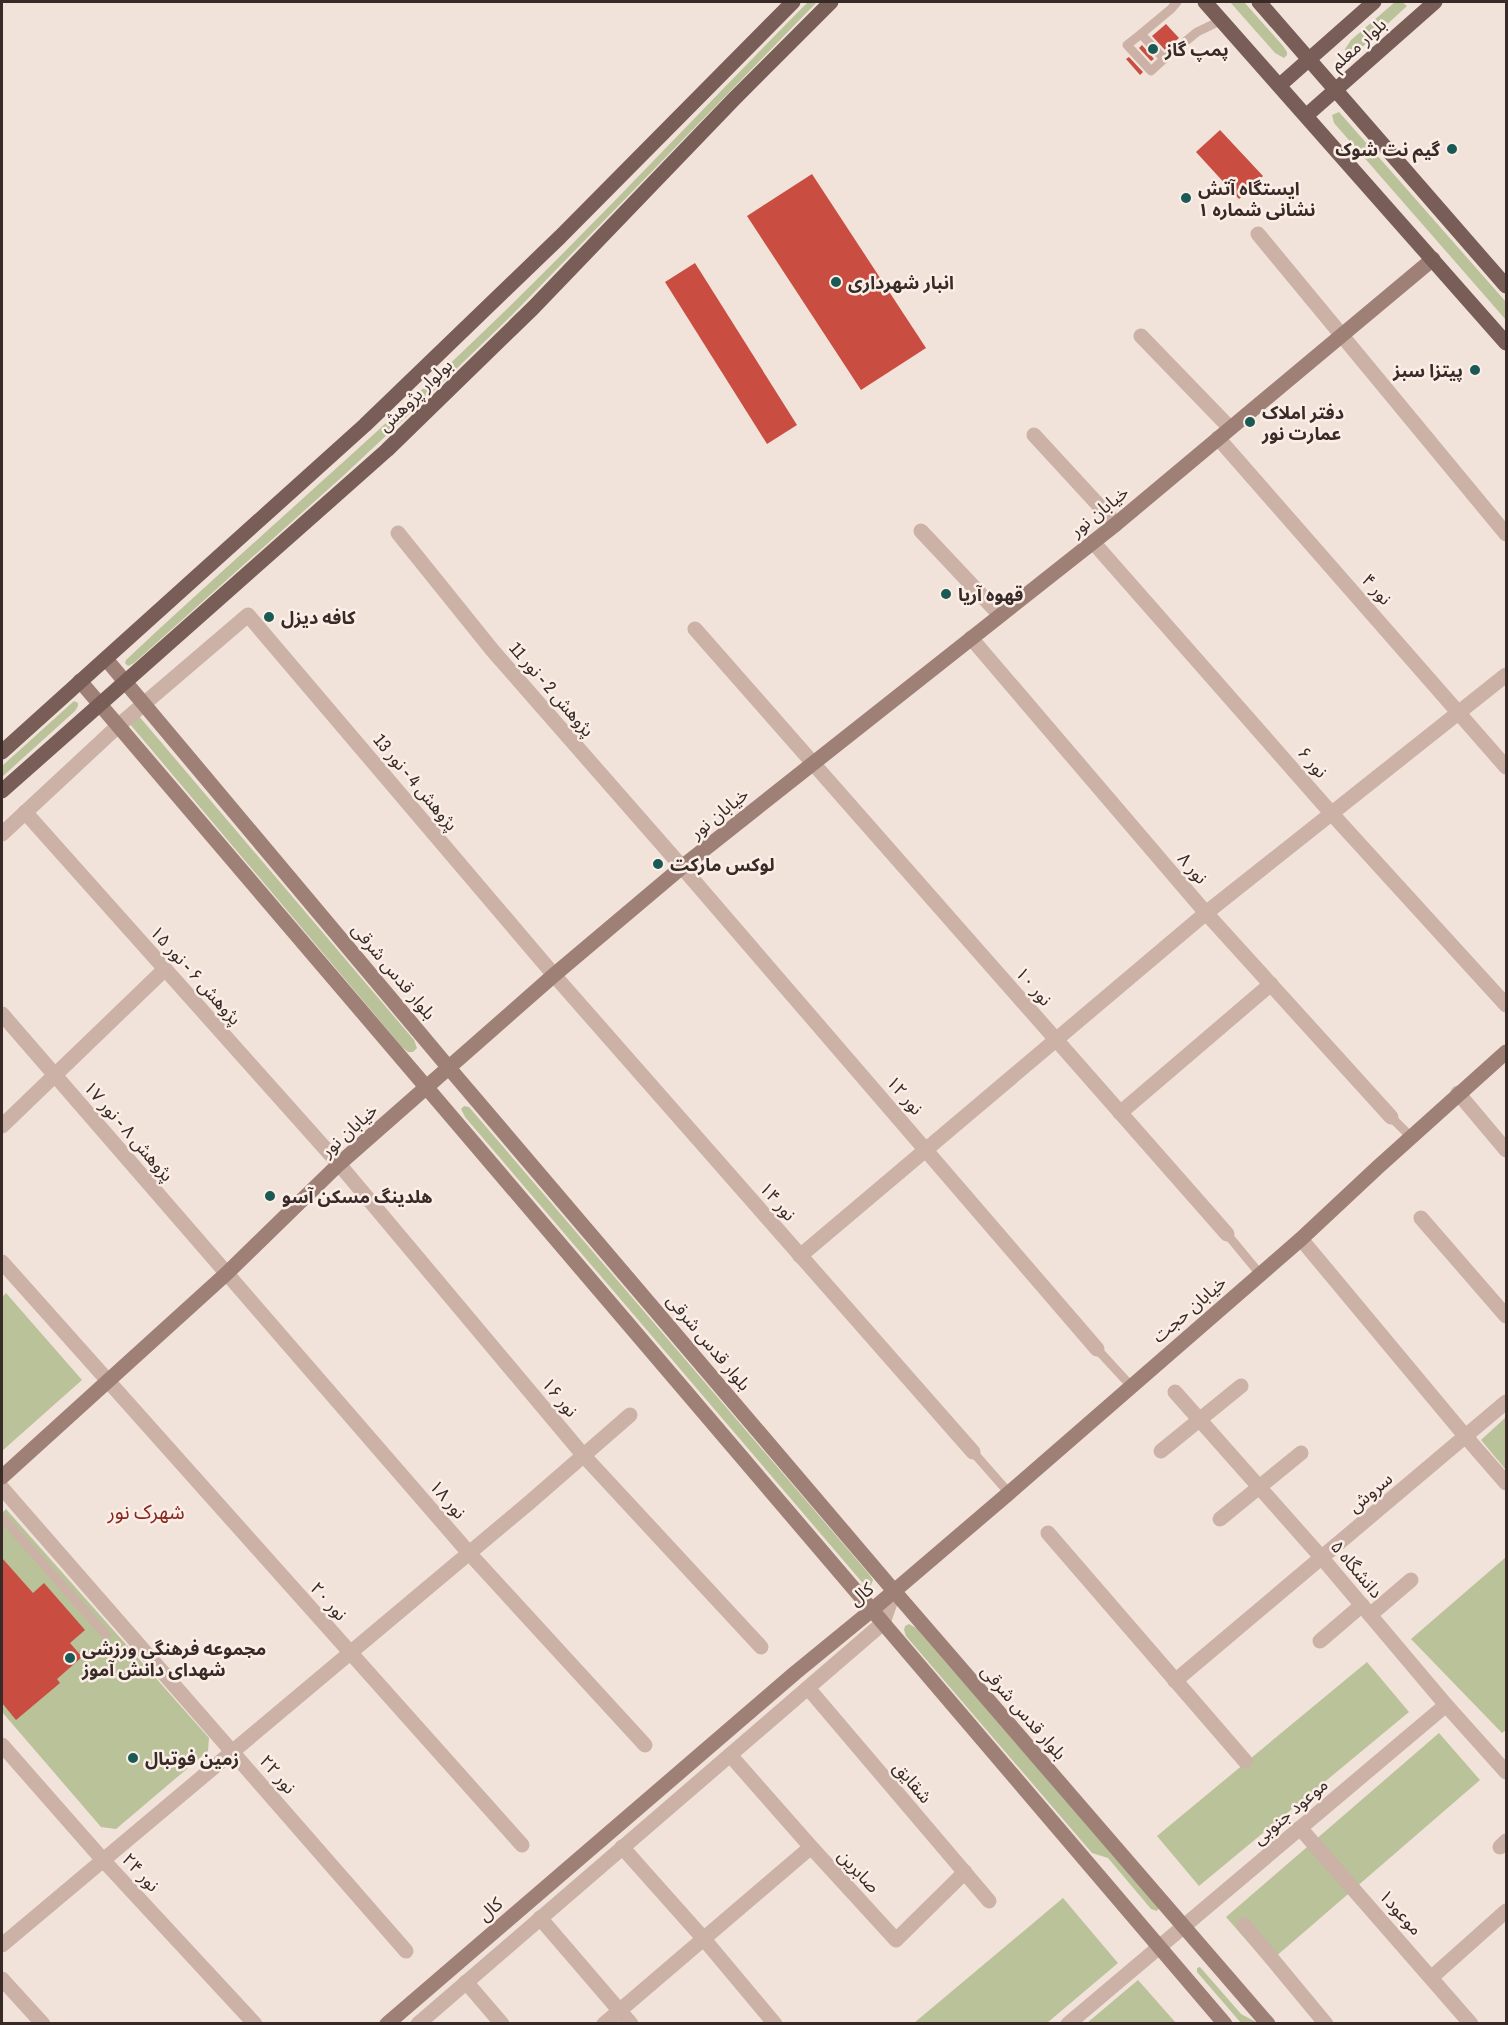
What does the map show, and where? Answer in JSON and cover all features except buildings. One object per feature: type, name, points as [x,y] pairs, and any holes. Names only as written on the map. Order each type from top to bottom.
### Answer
[{"type":"main road","name":"بولوار پژوهش","points":[[2,752],[365,425],[560,237],[793,2]]},
{"type":"main road","name":"بولوار پژوهش","points":[[2,790],[387,450],[442,398],[533,308],[734,99],[831,2]]},
{"type":"main road","points":[[1205,2],[1506,343]]},
{"type":"main road","points":[[1259,2],[1506,286]]},
{"type":"main road","name":"بلوار معلم","points":[[1280,85],[1374,2]]},
{"type":"main road","name":"بلوار معلم","points":[[1307,115],[1424,5]]},
{"type":"main road","name":"خیابان نور","points":[[2,1477],[226,1274],[339,1164],[554,975],[682,867],[1116,524],[1433,259]]},
{"type":"main road","name":"بلوار قدس شرقی","points":[[106,659],[449,1068],[894,1591],[1268,2024]]},
{"type":"main road","points":[[80,681],[1225,2024]]},
{"type":"main road","name":"خیابان حجت","points":[[894,1591],[1301,1239],[1506,1052]]},
{"type":"main road","name":"کال","points":[[387,2024],[790,1677],[894,1591]]},
{"type":"street","points":[[1258,234],[1506,534]]},
{"type":"street","points":[[1141,336],[1230,428]]},
{"type":"street","points":[[1034,435],[1116,524]]},
{"type":"street","name":"نور ۴","points":[[1218,438],[1506,767]]},
{"type":"street","points":[[921,531],[1000,615]]},
{"type":"street","name":"پژوهش 2 - نور 11","points":[[398,533],[493,651],[682,867]]},
{"type":"street","name":"نور ۶","points":[[1093,542],[1332,814],[1506,1005]]},
{"type":"street","name":"پژوهش 4 - نور 13","points":[[144,704],[248,615],[554,975]]},
{"type":"street","name":"نور ۱۰","points":[[695,629],[1227,1234]]},
{"type":"street","name":"نور ۸","points":[[971,638],[1206,913],[1391,1117]]},
{"type":"street","points":[[800,1256],[1206,913],[1506,675]]},
{"type":"street","points":[[2,834],[144,704]]},
{"type":"street","name":"پژوهش ۶ - نور ۱۵","points":[[25,812],[339,1164]]},
{"type":"street","name":"نور ۱۲","points":[[682,867],[1097,1349]]},
{"type":"street","points":[[2,1126],[165,969]]},
{"type":"street","name":"نور ۱۴","points":[[554,975],[973,1452]]},
{"type":"street","points":[[1120,1113],[1271,984]]},
{"type":"street","name":"پژوهش ۸ - نور ۱۷","points":[[2,1014],[226,1274]]},
{"type":"street","points":[[1458,1094],[1506,1150]]},
{"type":"street","name":"نور ۱۶","points":[[339,1164],[584,1456],[761,1647]]},
{"type":"street","points":[[1421,1218],[1506,1316]]},
{"type":"street","points":[[1301,1239],[1506,1483]]},
{"type":"street","name":"نور ۲۰","points":[[2,1262],[522,1845]]},
{"type":"street","name":"نور ۱۸","points":[[226,1274],[469,1552],[645,1745]]},
{"type":"street","points":[[1161,1451],[1240,1386]]},
{"type":"street","name":"دانشگاه ۵","points":[[1175,1392],[1322,1558],[1446,1705],[1506,1772]]},
{"type":"street","name":"سروش","points":[[1175,1682],[1506,1402]]},
{"type":"street","points":[[2,1945],[530,1502],[630,1415]]},
{"type":"street","points":[[1220,1519],[1300,1453]]},
{"type":"street","name":"نور ۲۲","points":[[2,1488],[406,1952]]},
{"type":"street","points":[[1048,1533],[1245,1761]]},
{"type":"street","points":[[1320,1641],[1411,1580]]},
{"type":"street","name":"کال","points":[[418,2024],[883,1623],[894,1591]]},
{"type":"street","name":"شقایق","points":[[808,1688],[989,1901]]},
{"type":"street","name":"موعود جنوبی","points":[[1068,2024],[1446,1705]]},
{"type":"street","name":"نور ۲۴","points":[[2,1745],[103,1860],[255,2024]]},
{"type":"street","name":"صابرین","points":[[730,1755],[896,1940],[965,1872]]},
{"type":"street","name":"موعود۱","points":[[1300,1828],[1471,2024]]},
{"type":"street","points":[[622,1847],[775,2024]]},
{"type":"street","points":[[604,2024],[811,1847]]},
{"type":"street","points":[[1432,1977],[1506,1911]]},
{"type":"street","points":[[540,1918],[632,2024]]},
{"type":"street","points":[[1244,1925],[1326,2024]]},
{"type":"street","points":[[2,1979],[43,2024]]},
{"type":"street","points":[[466,1982],[502,2024]]},
{"type":"lane","points":[[1177,2],[1127,45],[1150,71],[1197,32],[1222,20]]},
{"type":"lane","points":[[1141,34],[1164,59]]},
{"type":"lane","points":[[1391,1117],[1411,1137]]},
{"type":"lane","points":[[1227,1234],[1260,1274]]},
{"type":"lane","points":[[1097,1349],[1131,1386]]},
{"type":"lane","points":[[973,1452],[1009,1493]]},
{"type":"lane","points":[[2,1517],[106,1635]]},
{"type":"green space","points":[[808,2],[817,2],[513,314],[343,476],[134,663],[128,666],[125,663],[508,308]]},
{"type":"green space","points":[[1230,2],[1244,2],[1283,46],[1287,55],[1284,58],[1275,53]]},
{"type":"green space","points":[[1395,2],[1402,2],[1407,6],[1359,50],[1346,53],[1345,49],[1351,40]]},
{"type":"green space","points":[[1339,112],[1506,302],[1506,320],[1334,123],[1332,115]]},
{"type":"green space","points":[[74,701],[78,703],[75,711],[2,777],[2,766]]},
{"type":"green space","points":[[138,715],[414,1040],[417,1048],[413,1052],[408,1052],[402,1047],[129,723]]},
{"type":"green space","points":[[464,1106],[469,1107],[869,1574],[873,1580],[871,1585],[866,1585],[861,1581],[465,1117],[461,1109]]},
{"type":"green space","points":[[6,1293],[82,1380],[2,1451],[2,1297]]},
{"type":"green space","points":[[1506,1417],[1506,1470],[1481,1440]]},
{"type":"green space","name":"مجموعه فرهنگی ورزشی شهدای دانش آموز","points":[[6,1509],[209,1738],[208,1751],[116,1829],[101,1827],[2,1712],[2,1513]]},
{"type":"green space","points":[[1506,1557],[1506,1730],[1502,1733],[1411,1639]]},
{"type":"green space","points":[[909,1624],[916,1628],[1159,1908],[1157,1911],[1151,1909],[1108,1858],[1092,1853],[906,1636],[905,1626]]},
{"type":"green space","points":[[1367,1662],[1409,1712],[1199,1886],[1157,1836]]},
{"type":"green space","points":[[1439,1733],[1480,1780],[1267,1964],[1226,1917]]},
{"type":"green space","points":[[1063,1898],[1118,1963],[1047,2023],[914,2023]]},
{"type":"green space","points":[[1200,1967],[1241,2014],[1258,2023],[1241,2023],[1197,1972],[1197,1968]]},
{"type":"green space","points":[[1138,1980],[1176,2023],[1087,2023]]},
{"type":"place","name":"پمپ گاز","points":[[1153,49]]},
{"type":"place","name":"گیم نت شوک","points":[[1452,149]]},
{"type":"place","name":"ایستگاه آتش نشانی شماره ۱","points":[[1186,198]]},
{"type":"place","name":"انبار شهرداری","points":[[836,282]]},
{"type":"place","name":"پیتزا سبز","points":[[1475,370]]},
{"type":"place","name":"دفتر املاک عمارت نور","points":[[1250,422]]},
{"type":"place","name":"قهوه آریا","points":[[946,594]]},
{"type":"place","name":"کافه دیزل","points":[[269,617]]},
{"type":"place","name":"لوکس مارکت","points":[[658,864]]},
{"type":"place","name":"هلدینگ مسکن آسو","points":[[270,1196]]},
{"type":"place","name":"مجموعه فرهنگی ورزشی شهدای دانش آموز","points":[[70,1658]]},
{"type":"place","name":"زمین فوتبال","points":[[133,1758]]},
{"type":"district","name":"شهرک نور","points":[[146,1511]]}]
